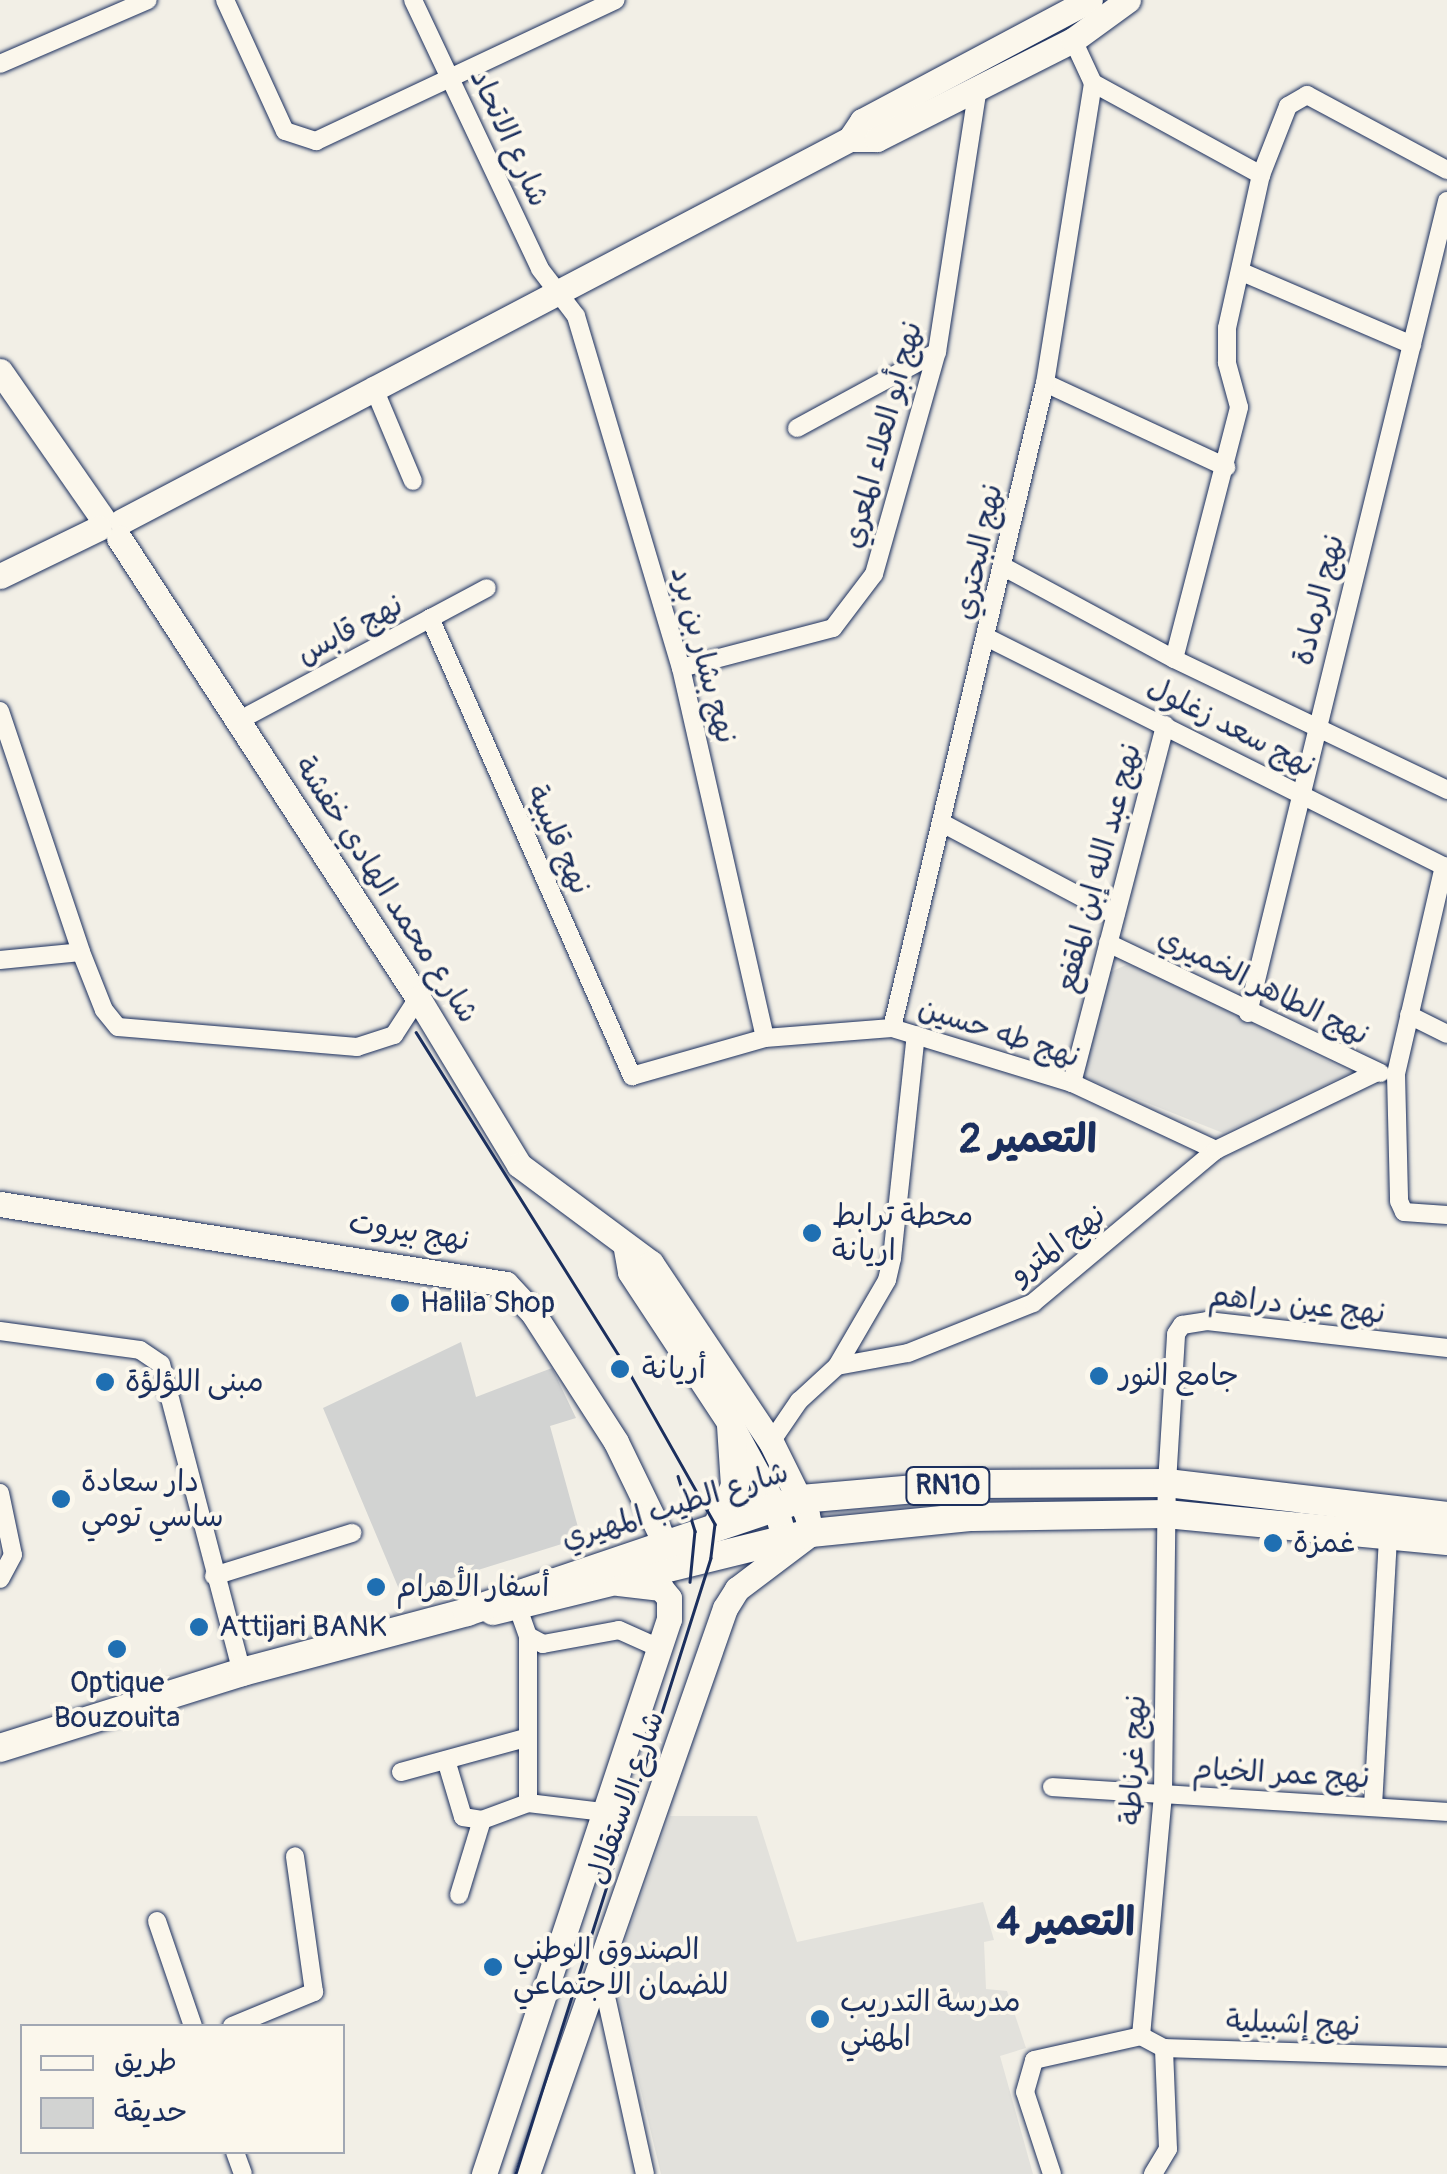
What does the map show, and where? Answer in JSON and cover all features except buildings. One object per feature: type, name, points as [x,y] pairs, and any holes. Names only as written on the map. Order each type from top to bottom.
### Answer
[{"type":"main road","points":[[718,1524],[731,1508],[735,1486],[731,1425]]},
{"type":"main road","name":"شارع الطيب المهيري","points":[[519,1612],[664,1541],[788,1502],[972,1484],[1167,1483],[1447,1516]]},
{"type":"main road","name":"شارع الطيب المهيري","points":[[0,1748],[242,1672],[467,1612],[519,1612],[613,1582],[798,1536],[972,1516],[1166,1514],[1447,1541]]},
{"type":"street","points":[[0,64],[148,0]]},
{"type":"street","points":[[225,0],[284,131],[316,141],[609,1]]},
{"type":"street","name":"شارع الاتحاد","points":[[413,0],[540,269],[564,294]]},
{"type":"street","points":[[0,576],[111,527],[372,386],[564,294],[850,139],[862,121],[1090,0]]},
{"type":"street","points":[[850,139],[877,139],[1073,40],[1128,0]]},
{"type":"street","points":[[1073,40],[1093,83],[1261,176]]},
{"type":"street","name":"نهج البحتري","points":[[892,1028],[988,638],[1045,383],[1093,83]]},
{"type":"street","name":"نهج أبو العلاء المعري","points":[[681,668],[833,628],[862,597],[874,574],[938,352],[978,88]]},
{"type":"street","points":[[1174,659],[1240,407],[1225,345],[1261,176],[1288,106],[1307,95],[1447,170]]},
{"type":"street","name":"نهج الرمادة","points":[[1248,1013],[1412,345],[1441,272],[1447,201]]},
{"type":"street","points":[[1242,272],[1412,345]]},
{"type":"street","name":"نهج بشار بن برد","points":[[564,294],[681,668],[765,1038]]},
{"type":"street","points":[[796,428],[938,352]]},
{"type":"street","name":"شارع محمد الهادي خفشة","points":[[0,370],[111,527],[238,720],[418,998],[519,1165],[651,1263],[771,1442],[798,1536]]},
{"type":"street","points":[[1045,383],[1226,467]]},
{"type":"street","points":[[372,386],[412,482]]},
{"type":"street","name":"نهج سعد زغلول","points":[[1004,567],[1174,659],[1447,790]]},
{"type":"street","name":"نهج قابس","points":[[238,720],[487,588]]},
{"type":"street","name":"نهج قليبية","points":[[430,618],[620,1063],[640,1078]]},
{"type":"street","name":"نهج سعد زغلول","points":[[988,638],[1303,798],[1324,802],[1446,867]]},
{"type":"street","points":[[0,710],[81,952],[110,1019],[130,1032],[358,1047],[394,1035],[418,998]]},
{"type":"street","name":"نهج عبد الله إبن المقفع","points":[[1072,1083],[1165,725]]},
{"type":"street","points":[[942,823],[1115,915]]},
{"type":"street","points":[[1446,867],[1409,1015],[1387,1073],[1399,1201],[1404,1212],[1447,1215]]},
{"type":"street","name":"نهج الطاهر الخميري","points":[[1108,943],[1248,1013],[1387,1073]]},
{"type":"street","points":[[0,960],[81,952]]},
{"type":"street","points":[[1409,1015],[1447,1034]]},
{"type":"street","name":"نهج طه حسين","points":[[640,1078],[765,1038],[892,1028],[1072,1083],[1216,1150]]},
{"type":"street","points":[[771,1442],[799,1401],[836,1366],[890,1269],[916,1035]]},
{"type":"street","name":"نهج المترو","points":[[836,1366],[908,1353],[1033,1302],[1216,1150],[1387,1073]]},
{"type":"street","name":"نهج بيروت","points":[[0,1204],[506,1284],[532,1313],[616,1442],[664,1541]]},
{"type":"street","name":"شارع محمد الهادي خفشة","points":[[626,1248],[630,1272],[731,1425],[788,1502]]},
{"type":"street","name":"نهج عين دراهم","points":[[1167,1483],[1176,1334],[1182,1325],[1206,1322],[1447,1348]]},
{"type":"street","points":[[0,1331],[140,1350],[161,1364],[242,1672]]},
{"type":"street","name":"نهج غرناطة","points":[[1141,2036],[1163,1794],[1167,1483]]},
{"type":"street","points":[[0,1493],[13,1554],[0,1578]]},
{"type":"street","points":[[214,1576],[352,1533]]},
{"type":"street","points":[[1373,1806],[1388,1534]]},
{"type":"street","name":"شارع الاستقلال","points":[[527,2174],[600,1974],[724,1608],[737,1589],[798,1536]]},
{"type":"street","name":"شارع الاستقلال","points":[[484,2174],[669,1619],[666,1592],[613,1582]]},
{"type":"street","points":[[519,1612],[559,1644],[619,1630],[659,1648]]},
{"type":"street","points":[[519,1612],[528,1803]]},
{"type":"street","points":[[401,1772],[524,1738]]},
{"type":"street","points":[[446,1760],[458,1812],[482,1820],[528,1803],[604,1812]]},
{"type":"street","name":"نهج عمر الخيام","points":[[1052,1786],[1447,1812]]},
{"type":"street","points":[[459,1896],[482,1820]]},
{"type":"street","points":[[237,2024],[314,1992],[295,1856]]},
{"type":"street","points":[[158,1921],[192,2024]]},
{"type":"street","points":[[600,1974],[645,2174]]},
{"type":"street","points":[[1052,2174],[1025,2092],[1034,2060],[1141,2036]]},
{"type":"street","name":"نهج إشبيلية","points":[[1141,2036],[1164,2048],[1447,2058]]},
{"type":"street","points":[[1154,2174],[1168,2149],[1164,2048]]},
{"type":"shaded area","points":[[1126,965],[1142,967],[1350,1073],[1223,1133],[1082,1077],[1108,973]]},
{"type":"shaded area","name":"مدرسة التدريب المهني","points":[[670,1816],[757,1816],[797,1942],[983,1902],[994,1940],[984,1942],[986,1989],[1007,1991],[1026,2048],[1000,2056],[1033,2174],[661,2174],[613,1975]]},
{"type":"green space","points":[[461,1342],[476,1397],[552,1368],[576,1418],[550,1426],[581,1538],[401,1594],[323,1408]]},
{"type":"tram line","points":[[416,1032],[625,1365],[715,1524],[711,1558],[516,2174]]},
{"type":"tram line","points":[[678,1476],[695,1531],[690,1582]]},
{"type":"place","name":"محطة ترابط اريانة","points":[[812,1233]]},
{"type":"place","name":"Halila Shop","points":[[400,1303]]},
{"type":"place","name":"أريانة","points":[[620,1369]]},
{"type":"place","name":"جامع النور","points":[[1099,1376]]},
{"type":"place","name":"مبنى اللؤلؤة","points":[[105,1382]]},
{"type":"place","name":"دار سعادة ساسي تومي","points":[[61,1499]]},
{"type":"place","name":"غمزة","points":[[1273,1543]]},
{"type":"place","name":"أسفار الأهرام","points":[[376,1587]]},
{"type":"place","name":"Attijari BANK","points":[[199,1627]]},
{"type":"place","name":"Optique Bouzouita","points":[[117,1649]]},
{"type":"place","name":"الصندوق الوطني للضمان الاجتماعي","points":[[493,1967]]},
{"type":"place","name":"مدرسة التدريب المهني","points":[[820,2019]]},
{"type":"district","name":"التعمير 2","points":[[1028,1140]]},
{"type":"district","name":"التعمير 4","points":[[1066,1923]]}]
